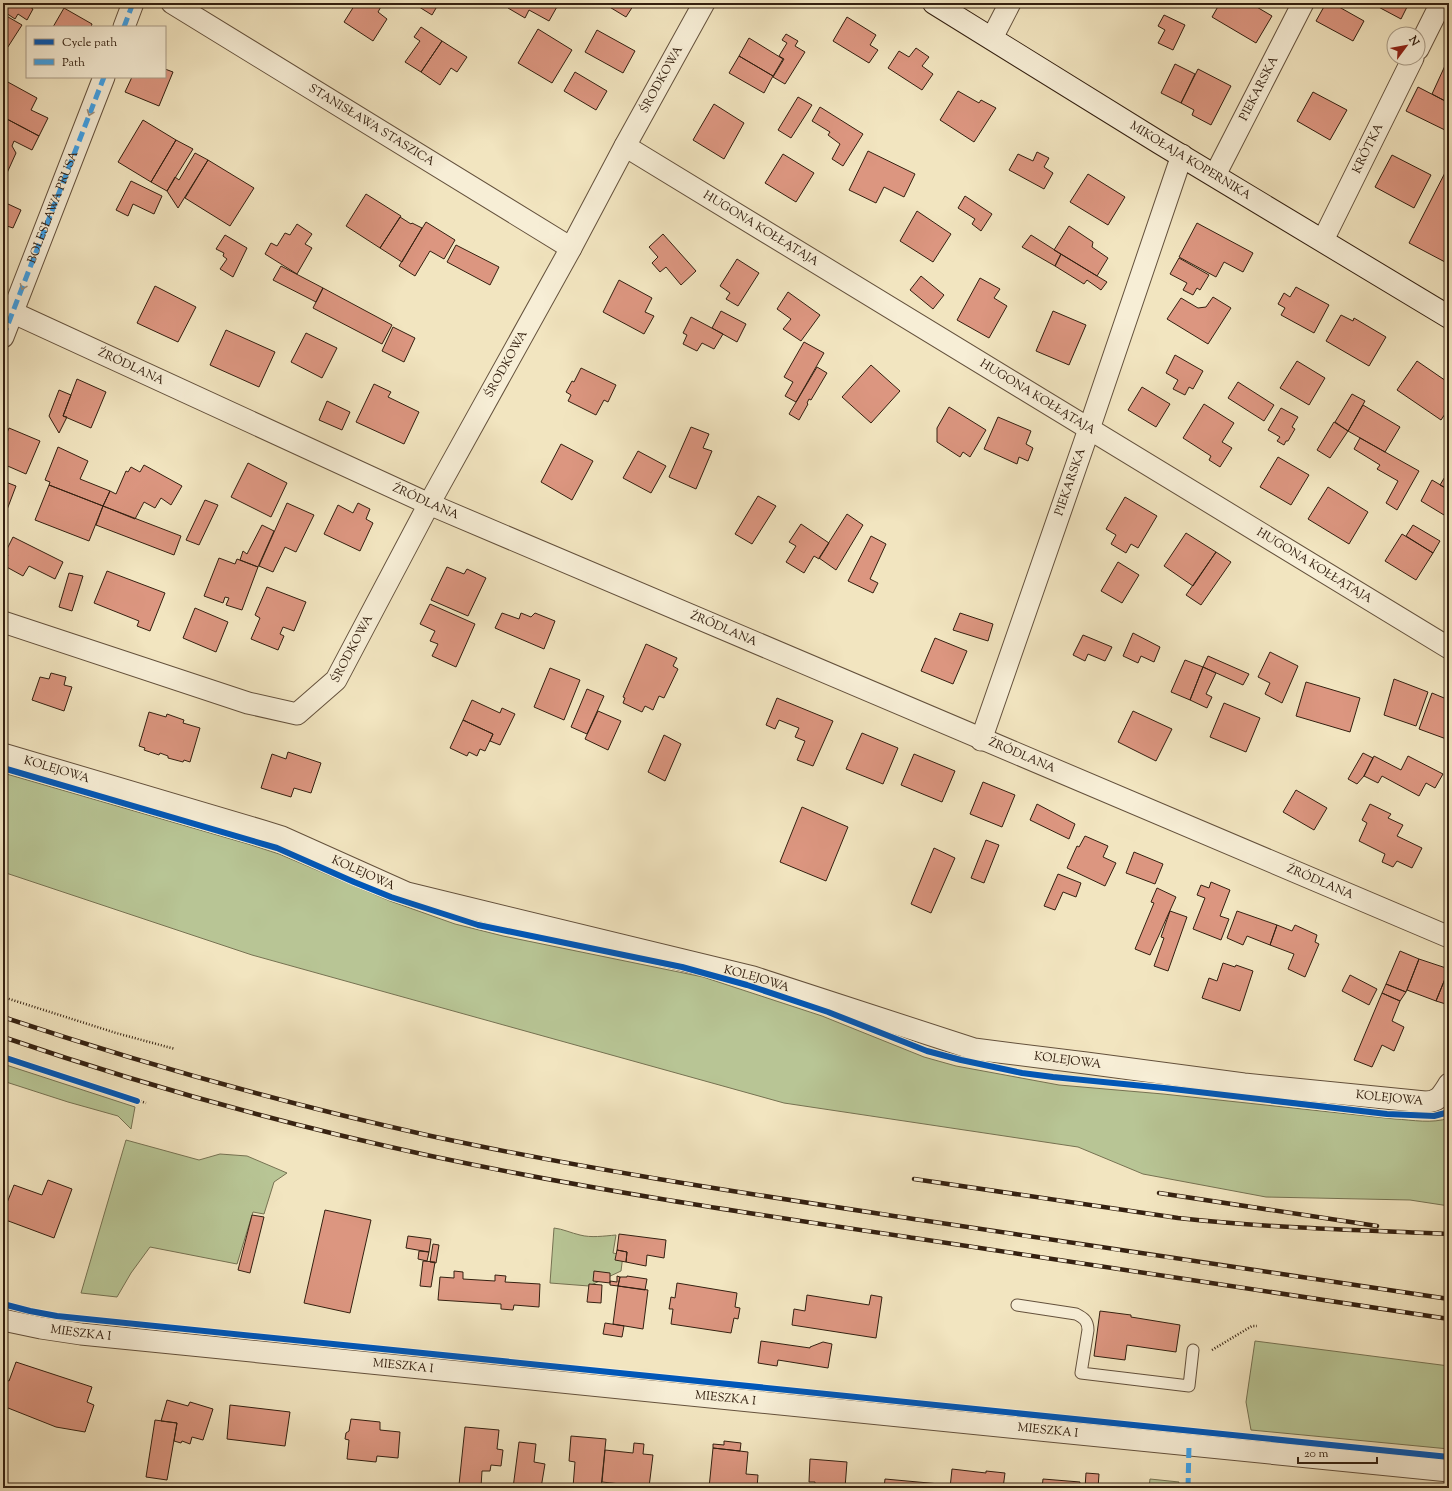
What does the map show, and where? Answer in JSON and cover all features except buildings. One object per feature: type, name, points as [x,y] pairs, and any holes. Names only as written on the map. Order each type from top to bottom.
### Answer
[{"type":"street","points":[[124,26],[133,3]]},
{"type":"street","name":"STANISŁAWA STASZICA","points":[[172,3],[571,248]]},
{"type":"street","name":"ŚRODKOWA","points":[[3,622],[248,703],[296,714],[336,680],[429,504],[571,248],[625,146],[704,3]]},
{"type":"street","name":"MIKOŁAJA KOPERNIKA","points":[[934,3],[1215,175],[1447,312]]},
{"type":"street","points":[[992,38],[1010,3]]},
{"type":"street","name":"PIEKARSKA","points":[[1215,175],[1303,3]]},
{"type":"street","points":[[1426,32],[1441,3]]},
{"type":"street","name":"KRÓTKA","points":[[1323,240],[1409,66]]},
{"type":"street","name":"BOLESŁAWA PRUSA","points":[[3,337],[8,311],[104,78]]},
{"type":"street","name":"HUGONA KOŁŁĄTAJA","points":[[625,146],[1449,648]]},
{"type":"street","name":"PIEKARSKA","points":[[981,740],[1182,155]]},
{"type":"street","name":"ŹRÓDLANA","points":[[8,311],[429,504],[981,740],[1449,937]]},
{"type":"street","name":"KOLEJOWA","points":[[3,754],[282,837],[407,893],[753,977],[974,1049],[1086,1062],[1244,1084],[1425,1102],[1433,1102],[1439,1098],[1449,1084]]},
{"type":"street","name":"MIESZKA I","points":[[3,1320],[81,1334],[1449,1471]]},
{"type":"lane","points":[[1017,1305],[1076,1314],[1084,1318],[1088,1324],[1088,1330],[1081,1373],[1189,1386],[1193,1350]]},
{"type":"path","points":[[3,997],[116,1033],[175,1049]]},
{"type":"path","points":[[3,1057],[146,1103]]},
{"type":"path","points":[[1193,1350],[1209,1352],[1252,1326],[1257,1326]]},
{"type":"green space","points":[[3,773],[279,854],[390,901],[455,924],[503,936],[703,977],[822,1016],[924,1057],[956,1066],[1059,1085],[1163,1094],[1416,1121],[1436,1121],[1449,1118],[1449,1206],[1410,1200],[1266,1197],[1143,1174],[1078,1147],[784,1103],[252,955],[3,872]]},
{"type":"green space","points":[[3,1064],[135,1107],[131,1129],[118,1116],[3,1081]]},
{"type":"green space","points":[[126,1140],[199,1160],[220,1154],[247,1156],[287,1173],[274,1182],[264,1214],[253,1212],[237,1264],[150,1247],[131,1273],[117,1297],[81,1293]]},
{"type":"green space","points":[[554,1228],[580,1235],[616,1235],[613,1253],[623,1255],[621,1271],[589,1286],[550,1283]]},
{"type":"green space","points":[[1255,1341],[1449,1366],[1449,1449],[1251,1430],[1246,1402]]},
{"type":"green space","points":[[1150,1479],[1179,1482],[1178,1488],[1149,1488]]},
{"type":"railway","points":[[3,1017],[162,1067],[269,1097],[377,1124],[492,1149],[737,1192],[1449,1299]]},
{"type":"railway","points":[[3,1037],[162,1088],[269,1117],[377,1144],[551,1180],[733,1210],[1449,1319]]},
{"type":"railway","points":[[914,1179],[1178,1218],[1279,1226],[1449,1234]]},
{"type":"railway","points":[[1159,1193],[1377,1226]]},
{"type":"marked path","points":[[124,26],[133,3]]},
{"type":"marked path","points":[[3,337],[104,78]]},
{"type":"marked path","points":[[1188,1488],[1189,1445]]},
{"type":"cycle path","points":[[3,768],[277,848],[391,897],[478,925],[682,967],[747,985],[828,1012],[927,1051],[961,1060],[1022,1073],[1053,1077],[1164,1088],[1387,1114],[1434,1116],[1449,1112]]},
{"type":"cycle path","points":[[3,1057],[137,1101]]},
{"type":"cycle path","points":[[3,1304],[57,1316],[1449,1457]]}]
